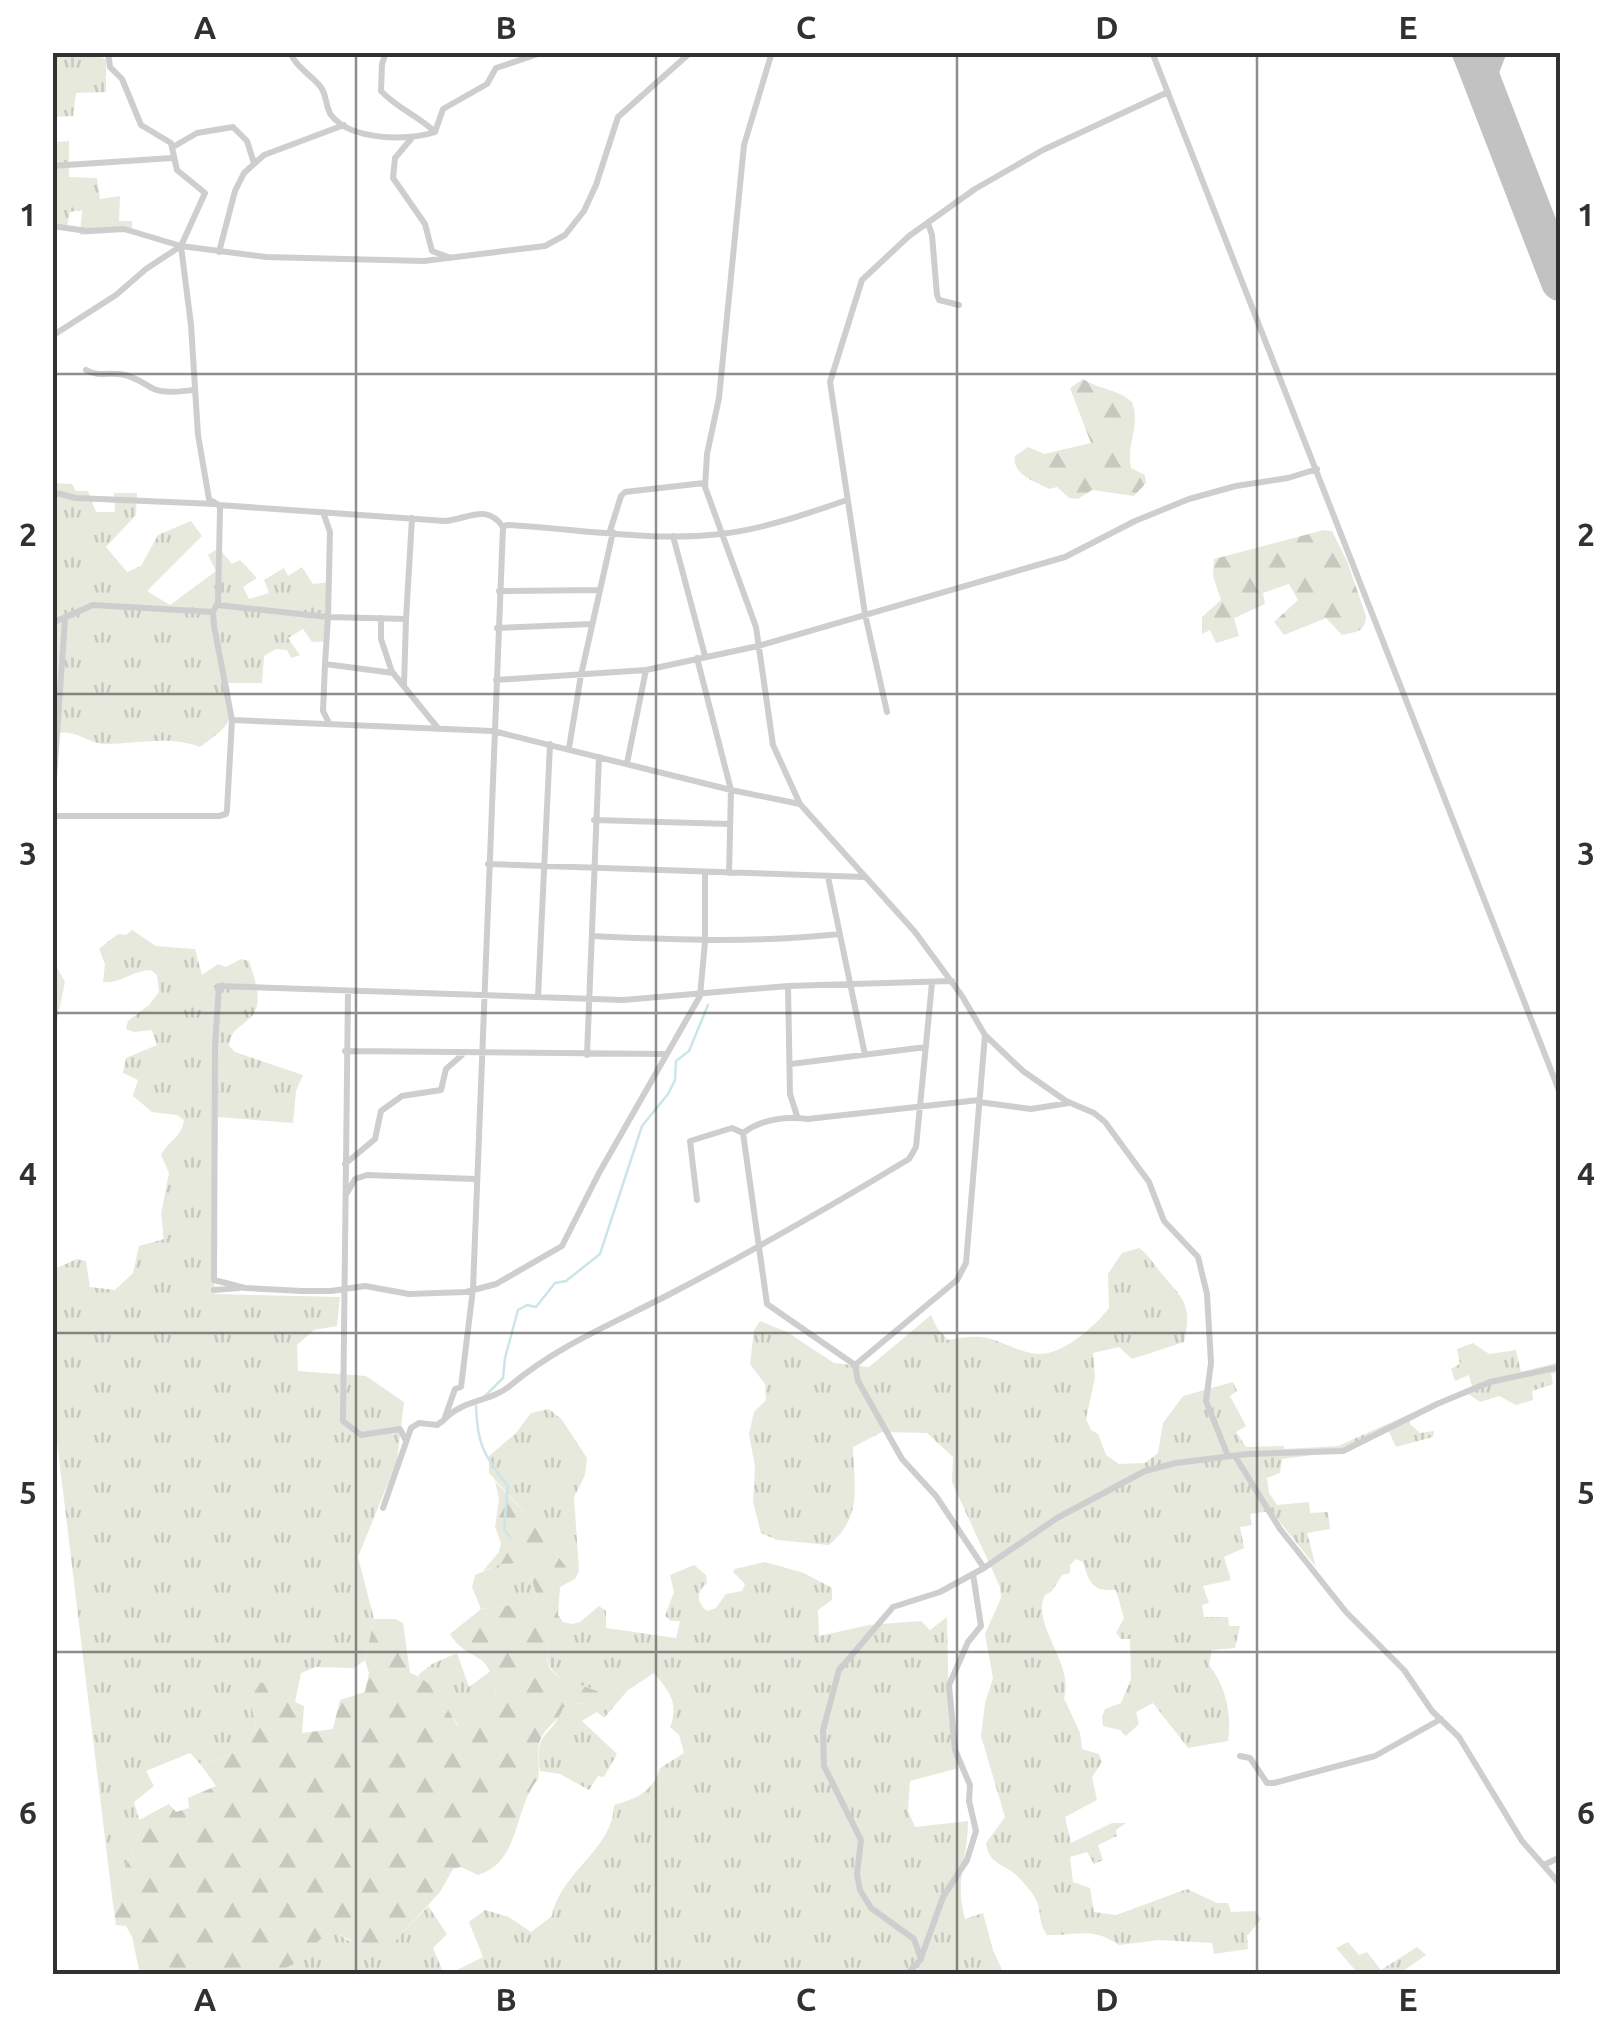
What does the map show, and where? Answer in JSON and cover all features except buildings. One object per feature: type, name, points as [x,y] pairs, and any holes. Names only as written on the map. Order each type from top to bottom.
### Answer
[{"type":"street","points":[[108,52],[110,67],[122,80],[142,125],[172,147]]},
{"type":"street","points":[[290,52],[294,62],[304,67],[322,88],[331,115],[344,125],[370,134],[412,138],[435,132]]},
{"type":"street","points":[[386,52],[381,90],[404,112],[416,115],[435,132]]},
{"type":"street","points":[[435,132],[443,110],[486,84],[496,68],[544,52]]},
{"type":"street","points":[[52,226],[87,231],[127,230],[181,246],[219,252],[362,260],[454,260],[544,246],[565,236],[584,211],[618,118],[691,52]]},
{"type":"street","points":[[772,52],[744,145],[719,398],[706,454],[705,483],[756,628],[774,744],[800,804],[914,932],[952,981],[985,1035],[1024,1071],[1106,1122],[1149,1182],[1164,1222],[1198,1258],[1207,1294],[1211,1363],[1206,1401],[1232,1456],[1280,1529],[1346,1612],[1404,1670],[1459,1736],[1510,1823],[1560,1884]]},
{"type":"street","points":[[1152,52],[1560,1093]]},
{"type":"street","points":[[887,712],[865,614],[832,404],[831,375],[864,276],[975,189],[1043,150],[1168,92]]},
{"type":"street","points":[[219,252],[235,191],[244,173],[278,149],[344,125]]},
{"type":"street","points":[[172,147],[197,133],[233,127],[247,141],[254,164]]},
{"type":"street","points":[[412,138],[395,158],[393,178],[424,224],[432,252],[454,260]]},
{"type":"street","points":[[52,336],[181,246],[206,192],[181,176],[172,158],[172,147]]},
{"type":"street","points":[[52,166],[172,158]]},
{"type":"street","points":[[928,223],[937,295],[939,300],[959,306]]},
{"type":"street","points":[[181,246],[207,491],[209,500],[218,504]]},
{"type":"street","points":[[86,370],[100,376],[128,375],[156,390],[194,390]]},
{"type":"street","points":[[496,680],[646,670],[758,646],[1065,558],[1135,521],[1189,499],[1317,469]]},
{"type":"street","points":[[569,748],[620,496],[625,492],[705,483]]},
{"type":"street","points":[[52,492],[76,498],[445,521],[488,513],[503,527],[472,1290],[461,1387],[455,1388],[444,1420]]},
{"type":"street","points":[[503,527],[672,536],[720,534],[772,524],[847,500]]},
{"type":"street","points":[[52,816],[226,814],[232,720],[221,674],[216,608],[218,504]]},
{"type":"street","points":[[323,512],[330,532],[324,711],[329,723]]},
{"type":"street","points":[[404,686],[412,518]]},
{"type":"street","points":[[672,536],[731,790],[729,874]]},
{"type":"street","points":[[499,591],[600,590]]},
{"type":"street","points":[[52,623],[93,606],[216,608],[406,619]]},
{"type":"street","points":[[382,618],[381,640],[393,673],[438,728]]},
{"type":"street","points":[[52,806],[65,619]]},
{"type":"street","points":[[498,628],[592,624]]},
{"type":"street","points":[[325,664],[393,673]]},
{"type":"street","points":[[627,764],[646,670]]},
{"type":"street","points":[[232,720],[492,731],[800,804]]},
{"type":"street","points":[[538,997],[550,744]]},
{"type":"street","points":[[586,1055],[594,820],[600,756]]},
{"type":"street","points":[[594,820],[730,824]]},
{"type":"street","points":[[488,864],[866,877]]},
{"type":"street","points":[[214,1290],[345,1290],[365,1286],[409,1294],[472,1290],[496,1284],[562,1246],[700,996],[705,872]]},
{"type":"street","points":[[828,877],[854,986],[865,1055]]},
{"type":"street","points":[[592,936],[770,942],[840,934]]},
{"type":"street","points":[[246,1288],[214,1280],[212,1274],[216,988],[634,1000],[788,986],[952,981]]},
{"type":"street","points":[[383,1508],[398,1472],[405,1440],[418,1423],[437,1425],[455,1408],[508,1389],[515,1380],[562,1350],[758,1245],[909,1158],[916,1147],[932,983]]},
{"type":"street","points":[[788,986],[790,1094],[797,1116]]},
{"type":"street","points":[[348,991],[342,1421],[361,1434],[400,1429],[405,1440]]},
{"type":"street","points":[[854,1365],[937,1298],[962,1272],[972,1221],[985,1035]]},
{"type":"street","points":[[790,1064],[926,1047]]},
{"type":"street","points":[[345,1051],[666,1054]]},
{"type":"street","points":[[345,1164],[375,1138],[381,1110],[402,1096],[441,1090],[446,1069],[464,1054]]},
{"type":"street","points":[[743,1133],[760,1123],[797,1116],[808,1119],[979,1101],[1032,1109],[1070,1103]]},
{"type":"street","points":[[696,1200],[690,1142],[732,1128],[743,1133]]},
{"type":"street","points":[[743,1133],[767,1304],[854,1365],[858,1380],[902,1459],[936,1496],[984,1568]]},
{"type":"street","points":[[345,1199],[355,1179],[367,1174],[475,1179]]},
{"type":"street","points":[[921,1959],[914,1940],[871,1908],[860,1890],[856,1874],[861,1840],[825,1772],[824,1730],[839,1670],[893,1608],[940,1592],[984,1568],[1057,1518],[1145,1471],[1232,1456],[1343,1451],[1490,1382],[1560,1367]]},
{"type":"street","points":[[907,1974],[921,1959],[943,1897],[967,1860],[976,1831],[969,1801],[970,1784],[956,1750],[949,1685],[968,1642],[980,1626],[973,1574]]},
{"type":"street","points":[[1240,1756],[1250,1758],[1260,1776],[1274,1783],[1374,1756],[1441,1719]]},
{"type":"street","points":[[1544,1865],[1560,1857]]},
{"type":"green space","points":[[52,53],[87,53],[106,59],[106,92],[76,93],[73,116],[53,117]]},
{"type":"green space","points":[[69,141],[69,177],[97,178],[100,199],[120,196],[119,221],[132,221],[132,231],[80,235],[82,210],[70,212],[67,226],[53,225],[56,142]]},
{"type":"green space","points":[[1083,379],[1132,402],[1135,419],[1131,468],[1145,475],[1146,483],[1134,496],[1092,490],[1078,499],[1069,498],[1057,487],[1049,489],[1025,477],[1017,468],[1015,456],[1028,447],[1044,454],[1091,443],[1070,388]]},
{"type":"green space","points":[[53,483],[72,484],[76,491],[88,491],[96,512],[115,512],[114,493],[137,493],[136,515],[106,547],[127,572],[141,566],[158,535],[191,521],[202,536],[147,591],[170,605],[216,571],[208,555],[219,548],[232,564],[240,560],[257,578],[243,587],[249,599],[269,593],[264,580],[284,568],[288,576],[302,567],[313,584],[330,582],[329,641],[312,642],[303,629],[288,638],[300,655],[291,658],[287,650],[276,649],[264,656],[262,683],[228,683],[229,721],[200,747],[165,741],[105,744],[73,734],[53,736]]},
{"type":"green space","points":[[1332,531],[1347,561],[1366,616],[1362,628],[1342,635],[1326,618],[1284,635],[1274,622],[1298,600],[1289,584],[1263,593],[1265,604],[1234,618],[1239,636],[1216,643],[1210,630],[1202,634],[1202,617],[1221,600],[1213,576],[1214,559]]},
{"type":"green space","points":[[132,930],[156,946],[195,949],[202,975],[218,964],[226,967],[241,959],[249,961],[257,1006],[233,1033],[229,1046],[235,1052],[303,1075],[296,1091],[293,1123],[218,1117],[214,1294],[340,1297],[337,1326],[314,1330],[297,1345],[298,1371],[366,1376],[404,1402],[397,1461],[358,1557],[374,1619],[365,1660],[354,1668],[316,1667],[289,1678],[260,1683],[250,1699],[256,1726],[242,1750],[201,1765],[190,1753],[146,1771],[154,1786],[134,1802],[142,1829],[112,1896],[53,1409],[52,1270],[77,1259],[86,1261],[90,1287],[115,1290],[133,1273],[139,1246],[164,1239],[161,1214],[169,1173],[161,1155],[181,1131],[184,1120],[177,1115],[152,1112],[133,1096],[138,1080],[123,1073],[126,1058],[157,1045],[152,1030],[126,1029],[128,1021],[159,992],[157,975],[151,970],[103,982],[105,964],[99,949],[118,934],[126,935]]},
{"type":"green space","points":[[58,969],[65,982],[53,1040],[53,970]]},
{"type":"green space","points":[[1139,1248],[1185,1304],[1186,1330],[1184,1342],[1132,1359],[1119,1347],[1093,1353],[1095,1377],[1086,1419],[1098,1434],[1106,1455],[1119,1464],[1145,1463],[1158,1453],[1163,1423],[1183,1396],[1233,1382],[1237,1391],[1230,1396],[1246,1426],[1236,1432],[1246,1447],[1338,1446],[1472,1386],[1469,1375],[1455,1381],[1451,1369],[1460,1364],[1457,1349],[1473,1343],[1489,1354],[1516,1350],[1521,1372],[1560,1362],[1560,1371],[1551,1374],[1553,1384],[1532,1391],[1533,1400],[1516,1405],[1499,1396],[1480,1402],[1467,1393],[1410,1419],[1420,1433],[1434,1431],[1433,1437],[1396,1447],[1388,1430],[1344,1451],[1282,1459],[1280,1473],[1267,1478],[1269,1493],[1277,1505],[1309,1502],[1310,1513],[1328,1512],[1330,1529],[1307,1533],[1316,1567],[1271,1511],[1250,1514],[1252,1525],[1240,1527],[1244,1548],[1224,1557],[1231,1580],[1203,1586],[1209,1603],[1202,1605],[1204,1617],[1228,1617],[1229,1626],[1240,1626],[1235,1648],[1212,1650],[1209,1665],[1226,1701],[1228,1741],[1188,1748],[1153,1703],[1136,1712],[1139,1724],[1126,1736],[1120,1730],[1103,1726],[1105,1709],[1121,1703],[1131,1679],[1130,1639],[1121,1639],[1116,1633],[1124,1618],[1116,1590],[1094,1585],[1083,1562],[1076,1559],[1070,1565],[1070,1573],[1062,1575],[1045,1595],[1043,1619],[1064,1672],[1064,1698],[1080,1733],[1082,1749],[1099,1754],[1102,1762],[1092,1777],[1097,1800],[1065,1817],[1071,1843],[1112,1823],[1126,1823],[1116,1830],[1117,1836],[1098,1845],[1103,1860],[1094,1864],[1087,1852],[1070,1857],[1073,1882],[1090,1888],[1094,1912],[1116,1915],[1187,1889],[1217,1903],[1228,1903],[1231,1912],[1255,1911],[1261,1919],[1247,1936],[1248,1949],[1214,1954],[1212,1943],[1159,1940],[1119,1945],[1092,1934],[1047,1935],[1032,1893],[1013,1872],[990,1856],[986,1843],[1005,1817],[981,1736],[993,1678],[985,1634],[1001,1598],[1000,1587],[952,1482],[953,1457],[927,1433],[882,1432],[853,1447],[852,1512],[829,1545],[777,1540],[761,1533],[753,1502],[755,1467],[749,1434],[754,1412],[766,1400],[765,1384],[750,1364],[754,1330],[760,1321],[787,1332],[834,1363],[869,1367],[931,1315],[948,1340],[984,1338],[1031,1353],[1053,1352],[1075,1340],[1109,1308],[1108,1274],[1122,1253]]},
{"type":"green space","points":[[549,1409],[562,1420],[587,1458],[585,1475],[574,1497],[579,1571],[575,1579],[532,1521],[489,1473],[489,1456],[516,1433],[531,1413]]},
{"type":"green space","points":[[495,1481],[532,1521],[575,1579],[560,1587],[558,1615],[563,1622],[572,1624],[566,1634],[550,1639],[548,1664],[560,1678],[599,1692],[587,1703],[563,1708],[542,1736],[538,1779],[502,1859],[478,1875],[461,1867],[453,1869],[440,1892],[394,1942],[358,1944],[334,1932],[297,1962],[263,1974],[140,1974],[132,1937],[126,1926],[116,1925],[112,1896],[142,1829],[139,1820],[169,1804],[176,1812],[189,1808],[188,1798],[216,1786],[201,1765],[242,1750],[256,1726],[250,1699],[260,1683],[301,1673],[295,1702],[304,1706],[302,1733],[333,1729],[340,1700],[365,1692],[369,1673],[365,1660],[374,1619],[395,1619],[403,1623],[410,1673],[432,1687],[458,1726],[487,1709],[496,1695],[489,1669],[450,1634],[481,1609],[531,1603],[537,1597],[531,1576],[520,1563],[501,1564],[483,1571],[499,1552],[501,1543],[495,1527],[499,1499]]},
{"type":"green space","points":[[765,1562],[804,1573],[832,1588],[832,1600],[818,1610],[819,1636],[869,1625],[921,1621],[930,1630],[947,1617],[949,1718],[957,1764],[955,1769],[910,1781],[908,1811],[915,1827],[968,1821],[961,1881],[965,1919],[983,1913],[1004,1974],[449,1974],[483,1957],[469,1922],[485,1910],[509,1917],[531,1932],[552,1916],[565,1886],[605,1835],[614,1805],[643,1793],[660,1768],[684,1753],[679,1735],[670,1727],[674,1711],[671,1698],[654,1673],[628,1690],[604,1718],[597,1712],[582,1721],[617,1754],[604,1777],[598,1776],[589,1790],[560,1774],[540,1771],[542,1740],[562,1708],[587,1703],[591,1688],[556,1674],[548,1660],[550,1639],[566,1634],[572,1624],[599,1606],[606,1611],[606,1628],[676,1638],[680,1621],[665,1616],[674,1592],[670,1575],[694,1565],[706,1575],[707,1583],[699,1597],[707,1611],[716,1608],[726,1594],[742,1591],[745,1584],[733,1572],[735,1569]]},
{"type":"green space","points":[[520,1563],[531,1576],[537,1597],[532,1603],[481,1609],[472,1587],[475,1575],[501,1564]]},
{"type":"green space","points":[[457,1653],[469,1687],[492,1670],[496,1695],[487,1709],[459,1726],[418,1675]]},
{"type":"green space","points":[[428,1906],[447,1934],[433,1948],[444,1974],[260,1974],[298,1961],[318,1940],[334,1931],[349,1941],[394,1942]]},
{"type":"green space","points":[[1348,1942],[1359,1955],[1367,1952],[1381,1970],[1417,1947],[1426,1955],[1399,1974],[1368,1974],[1356,1971],[1336,1948]]},
{"type":"waterway","points":[[485,1396],[503,1378],[518,1310],[527,1305],[536,1307],[555,1283],[566,1281],[600,1254],[642,1126],[668,1094],[675,1080],[676,1061],[689,1051],[708,1005]]},
{"type":"waterway","points":[[476,1406],[483,1449],[508,1486],[504,1529],[511,1538]]},
{"type":"taxiway","points":[[1459,52],[1481,78]]},
{"type":"taxiway","points":[[1485,89],[1499,52]]},
{"type":"runway","points":[[1471,52],[1560,282]]}]
